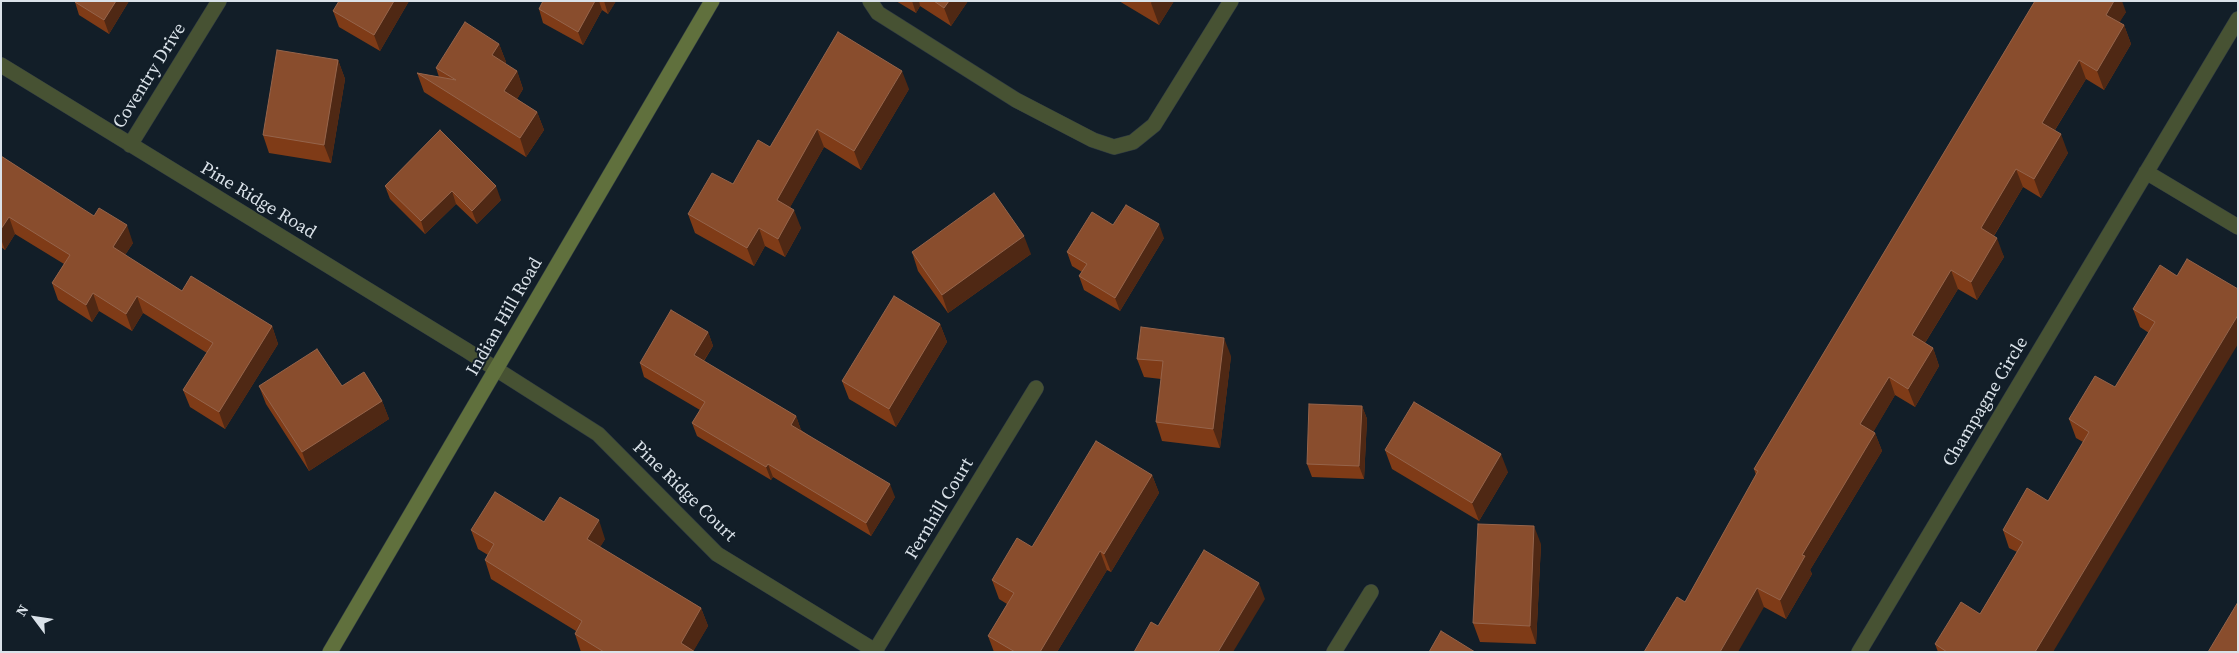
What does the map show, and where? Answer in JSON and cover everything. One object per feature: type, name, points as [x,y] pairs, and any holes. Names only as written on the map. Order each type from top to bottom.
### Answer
[{"type":"street","name":"Coventry Drive","points":[[130,146],[218,1]]},
{"type":"street","name":"Indian Hill Road","points":[[330,652],[712,1]]},
{"type":"street","points":[[870,1],[878,13],[1016,100],[1094,140],[1114,147],[1133,142],[1154,125],[1231,1]]},
{"type":"street","name":"Champagne Circle","points":[[1858,652],[2238,19]]},
{"type":"street","name":"Pine Ridge Road","points":[[1,65],[130,146],[496,368]]},
{"type":"street","points":[[2146,172],[2238,227]]},
{"type":"street","name":"Pine Ridge Court","points":[[496,368],[598,434],[717,554],[876,651]]},
{"type":"street","name":"Fernhill Court","points":[[876,651],[1036,388]]},
{"type":"street","points":[[1334,652],[1371,592]]},
{"type":"building","points":[[75,1],[116,1],[104,20]]},
{"type":"building","points":[[339,1],[394,1],[374,35],[333,11]]},
{"type":"building","points":[[543,1],[595,1],[578,32],[539,9]]},
{"type":"building","points":[[934,1],[949,1],[944,8]]},
{"type":"building","points":[[2035,1],[2114,1],[2106,15],[2124,25],[2097,71],[2079,60],[2042,123],[2061,134],[2034,179],[2016,169],[1981,228],[1997,238],[1971,282],[1951,270],[1912,335],[1933,348],[1908,389],[1889,377],[1860,424],[1875,433],[1802,555],[1805,556],[1780,600],[1757,588],[1720,652],[1644,652],[1677,597],[1685,602],[1758,471],[1754,469]]},
{"type":"building","points":[[465,22],[499,44],[492,55],[517,71],[504,91],[537,112],[520,138],[417,73],[456,80],[436,68]]},
{"type":"building","points":[[838,32],[902,71],[854,151],[817,129],[777,200],[794,210],[778,239],[759,228],[747,248],[688,214],[712,173],[733,184],[758,140],[770,147]]},
{"type":"building","points":[[277,50],[338,60],[324,145],[263,135]]},
{"type":"building","points":[[440,130],[496,186],[472,211],[452,191],[421,221],[385,186]]},
{"type":"building","points":[[1,156],[94,216],[99,208],[127,225],[113,247],[182,291],[191,276],[272,326],[219,412],[183,390],[213,343],[137,296],[126,314],[93,293],[86,305],[52,283],[70,255],[9,217],[1,229]]},
{"type":"building","points":[[994,193],[1024,236],[942,295],[912,252]]},
{"type":"building","points":[[1126,205],[1159,224],[1115,298],[1079,276],[1087,264],[1067,252],[1092,212],[1113,225]]},
{"type":"building","points":[[2187,259],[2238,289],[2238,315],[2035,652],[1947,652],[1935,644],[1961,602],[1980,614],[2023,542],[2003,530],[2027,488],[2048,501],[2089,432],[2069,419],[2095,376],[2115,387],[2155,322],[2133,309],[2160,265],[2177,276]]},
{"type":"building","points":[[894,296],[940,324],[889,409],[842,381]]},
{"type":"building","points":[[671,310],[708,332],[694,355],[796,416],[791,425],[890,484],[866,523],[768,464],[766,467],[692,423],[705,402],[640,363]]},
{"type":"building","points":[[1141,327],[1224,338],[1213,429],[1156,422],[1163,361],[1137,359]]},
{"type":"building","points":[[317,349],[342,386],[364,372],[382,401],[302,452],[259,386]]},
{"type":"building","points":[[1414,402],[1501,454],[1472,503],[1385,450]]},
{"type":"building","points":[[1309,404],[1362,406],[1359,466],[1307,464]]},
{"type":"building","points":[[1096,441],[1152,475],[1104,554],[1100,551],[1040,652],[1015,652],[988,636],[1014,593],[992,580],[1017,538],[1032,547]]},
{"type":"building","points":[[495,492],[544,522],[560,497],[599,520],[587,539],[701,608],[681,643],[695,652],[604,652],[575,634],[582,621],[485,560],[494,544],[471,530]]},
{"type":"building","points":[[1478,524],[1534,526],[1530,626],[1473,623]]},
{"type":"building","points":[[1204,550],[1259,583],[1218,652],[1134,652],[1151,622],[1158,626]]},
{"type":"building","points":[[2238,602],[2238,652],[2208,652]]},
{"type":"building","points":[[1441,631],[1475,652],[1429,652]]}]
